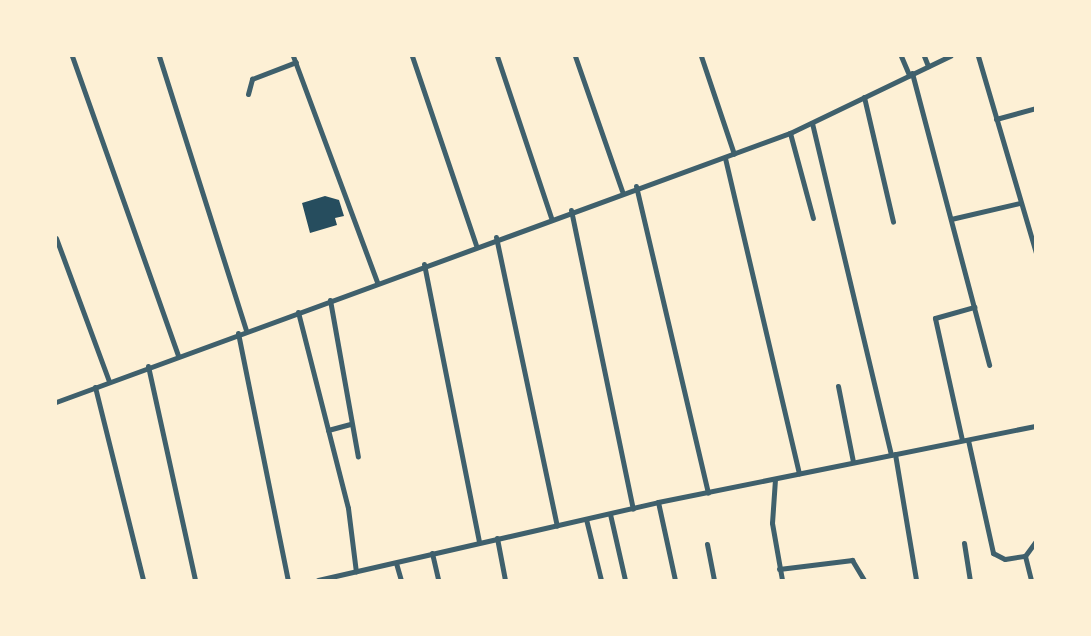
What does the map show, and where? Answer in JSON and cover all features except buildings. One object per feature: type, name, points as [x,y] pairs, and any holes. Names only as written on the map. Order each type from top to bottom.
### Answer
[{"type":"street","points":[[72,56],[178,355]]},
{"type":"street","points":[[159,56],[246,330]]},
{"type":"street","points":[[293,56],[377,282]]},
{"type":"street","points":[[412,56],[476,244]]},
{"type":"street","points":[[497,56],[551,217]]},
{"type":"street","points":[[575,56],[622,191]]},
{"type":"street","points":[[701,56],[734,154]]},
{"type":"street","points":[[901,56],[910,74],[989,365]]},
{"type":"street","points":[[924,56],[928,66]]},
{"type":"street","points":[[56,402],[495,237],[636,186],[725,158],[790,133],[950,56]]},
{"type":"street","points":[[978,56],[1035,253]]},
{"type":"street","points":[[248,94],[252,79],[296,62]]},
{"type":"street","points":[[864,97],[893,222]]},
{"type":"street","points":[[996,119],[1035,108]]},
{"type":"street","points":[[812,123],[893,454],[916,580]]},
{"type":"street","points":[[790,133],[813,218]]},
{"type":"street","points":[[725,158],[799,473]]},
{"type":"street","points":[[636,186],[708,493]]},
{"type":"street","points":[[951,219],[1020,203]]},
{"type":"street","points":[[571,210],[633,509]]},
{"type":"street","points":[[56,237],[109,381]]},
{"type":"street","points":[[495,237],[557,526]]},
{"type":"street","points":[[424,264],[479,542]]},
{"type":"street","points":[[330,300],[358,457]]},
{"type":"street","points":[[974,307],[935,318],[993,553],[1005,559],[1025,556]]},
{"type":"street","points":[[298,312],[348,508],[356,572]]},
{"type":"street","points":[[238,333],[288,580]]},
{"type":"street","points":[[148,366],[195,580]]},
{"type":"street","points":[[838,386],[853,462]]},
{"type":"street","points":[[95,387],[143,580]]},
{"type":"street","points":[[328,430],[351,424]]},
{"type":"street","points":[[318,580],[332,579],[432,553],[658,502],[1035,426]]},
{"type":"street","points":[[775,479],[772,524],[782,580]]},
{"type":"street","points":[[658,502],[675,580]]},
{"type":"street","points":[[610,514],[625,580]]},
{"type":"street","points":[[586,519],[601,580]]},
{"type":"street","points":[[497,538],[505,580]]},
{"type":"street","points":[[1031,580],[1025,556],[1035,541]]},
{"type":"street","points":[[964,543],[970,580]]},
{"type":"street","points":[[707,544],[714,580]]},
{"type":"street","points":[[432,553],[438,580]]},
{"type":"street","points":[[779,569],[852,560],[864,580]]},
{"type":"street","points":[[396,563],[401,580]]}]
